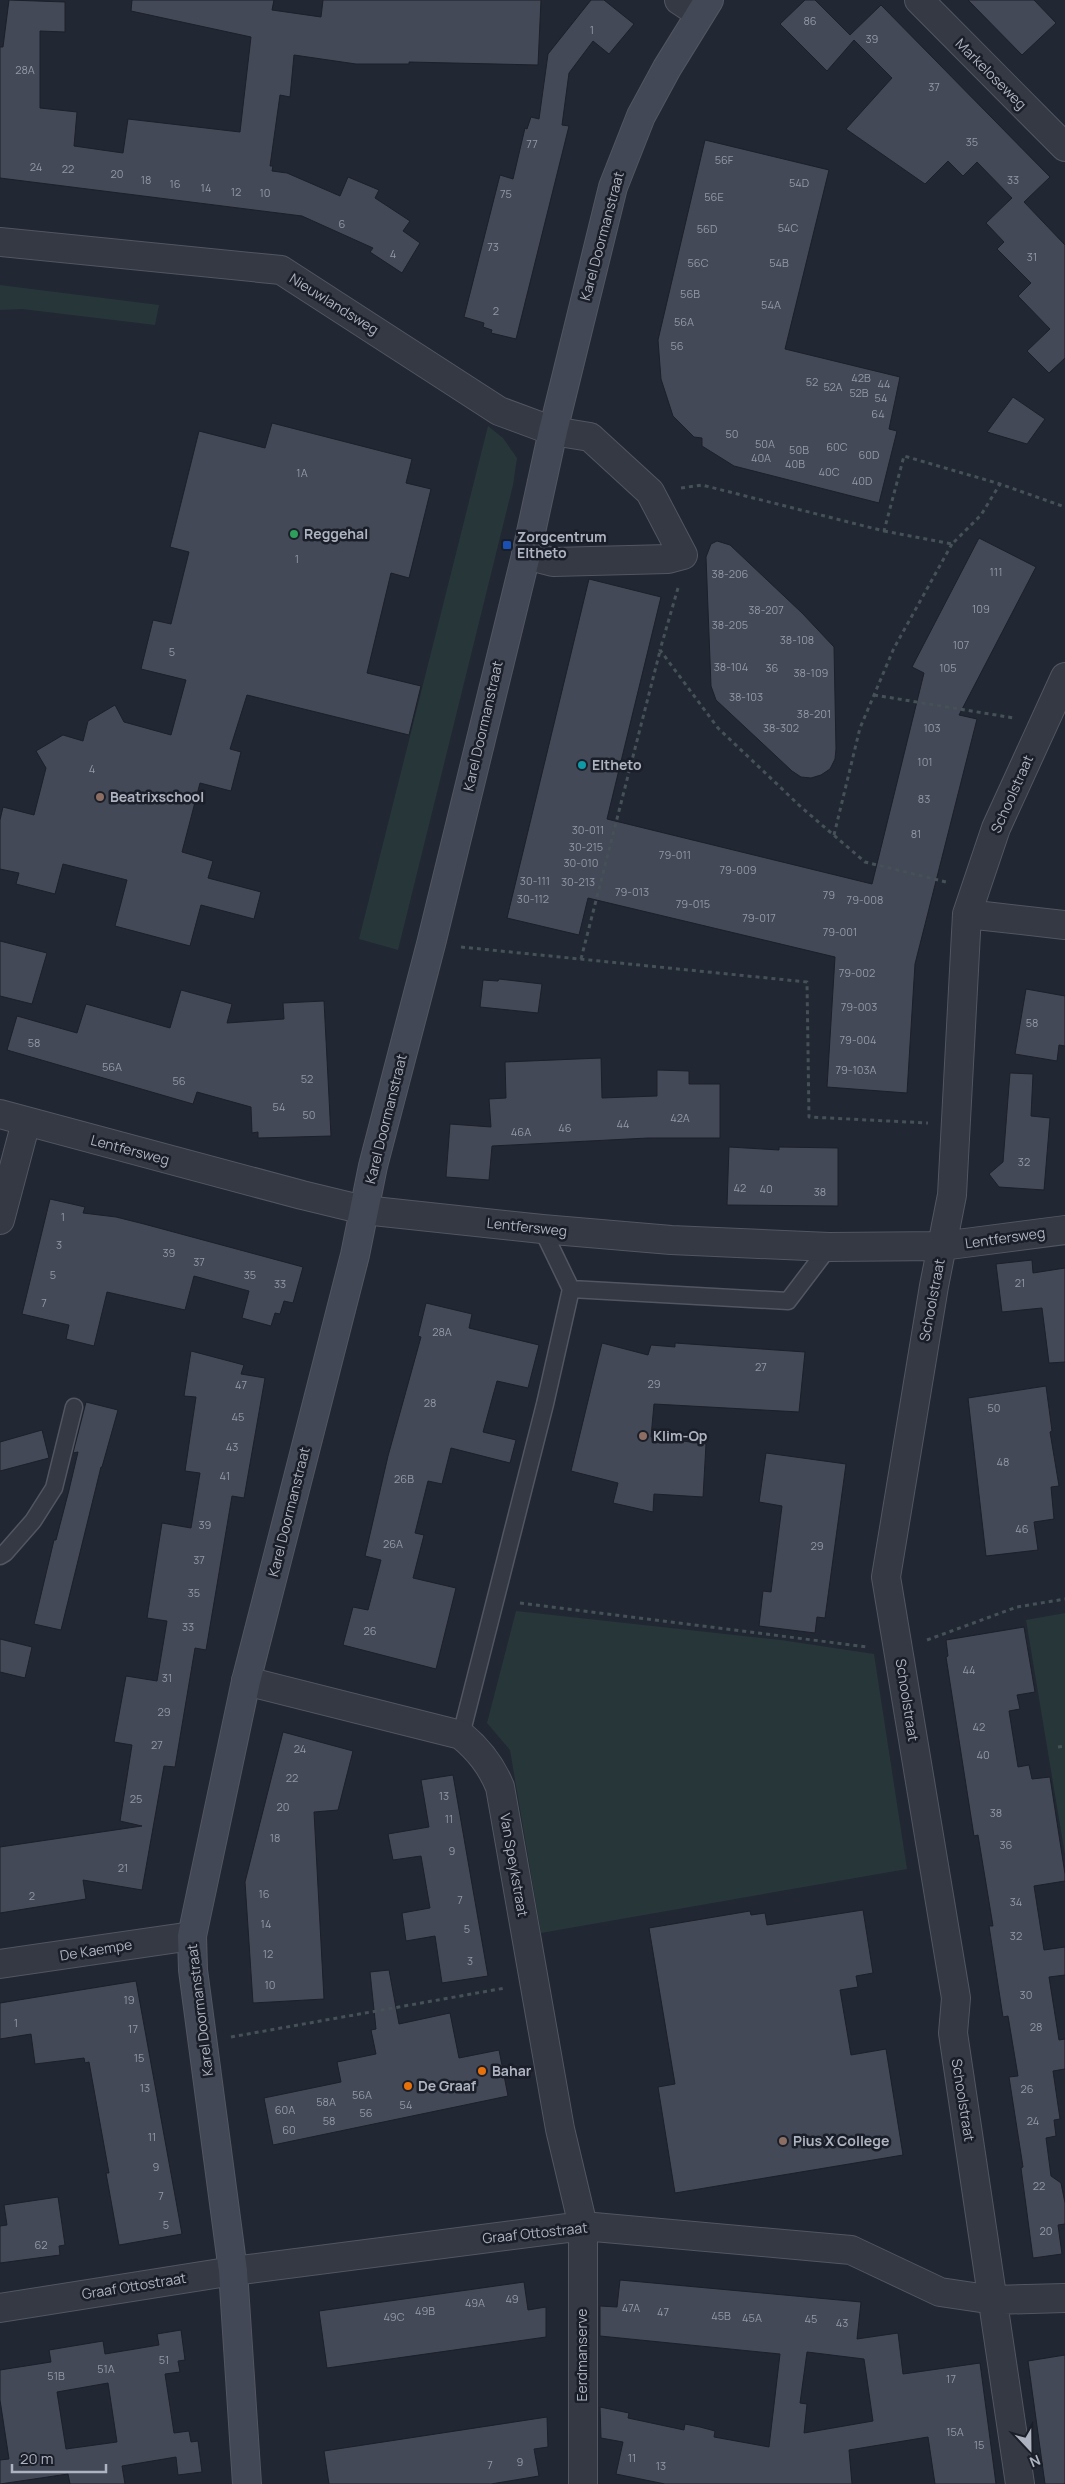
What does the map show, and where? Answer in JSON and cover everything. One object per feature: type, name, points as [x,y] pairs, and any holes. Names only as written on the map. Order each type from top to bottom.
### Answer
[{"type":"main road","name":"Karel Doormanstraat","points":[[248,2484],[233,2271],[193,1970],[192,1936],[246,1681],[364,1210],[373,1166],[431,944],[526,555],[553,431],[612,187],[641,116],[696,5]]},
{"type":"street","name":"Markeloseweg","points":[[918,0],[1065,147]]},
{"type":"street","name":"Nieuwlandsweg","points":[[0,242],[280,270],[499,411],[553,431]]},
{"type":"street","points":[[526,555],[553,562],[668,559],[683,555],[650,492],[590,437],[553,431]]},
{"type":"street","name":"Schoolstraat","points":[[1020,2484],[994,2300],[952,2033],[956,1998],[886,1576],[952,1195],[955,1124],[971,902],[996,828],[1065,677]]},
{"type":"street","points":[[971,902],[1065,925]]},
{"type":"street","name":"Lentfersweg","points":[[0,1114],[302,1196],[364,1210],[542,1229],[670,1240],[829,1247],[942,1246],[1065,1230]]},
{"type":"street","points":[[0,1220],[26,1122]]},
{"type":"street","name":"Van Speykstraat","points":[[246,1681],[461,1735],[483,1756],[500,1787],[560,2129],[583,2226]]},
{"type":"street","name":"De Kaempe","points":[[0,1964],[192,1936]]},
{"type":"street","name":"Graaf Ottostraat","points":[[0,2308],[233,2271],[583,2226],[851,2250],[940,2292],[994,2300],[1065,2298]]},
{"type":"street","name":"Eerdmanserve","points":[[583,2226],[583,2484]]},
{"type":"lane","points":[[461,1735],[545,1404],[571,1289],[542,1229]]},
{"type":"lane","points":[[571,1289],[788,1301],[829,1247]]},
{"type":"lane","points":[[0,1556],[5,1553],[33,1521],[54,1488],[74,1407]]},
{"type":"path","points":[[884,531],[904,456],[1000,484],[1065,507]]},
{"type":"path","points":[[834,835],[860,728],[894,648],[952,544],[981,515],[1000,484]]},
{"type":"path","points":[[650,492],[702,485],[884,531],[952,544]]},
{"type":"path","points":[[581,959],[660,650],[674,605],[683,555]]},
{"type":"path","points":[[660,650],[718,728],[800,807],[865,862],[971,902]]},
{"type":"path","points":[[874,695],[1044,723]]},
{"type":"path","points":[[431,944],[807,982],[809,1117],[955,1124]]},
{"type":"path","points":[[494,1600],[899,1650],[1017,1607],[1065,1598]]},
{"type":"path","points":[[1058,1747],[1065,1746]]},
{"type":"path","points":[[203,2042],[535,1983]]},
{"type":"shaded area","points":[[0,285],[159,305],[155,325],[22,309],[0,310]]},
{"type":"shaded area","points":[[488,426],[503,438],[517,458],[513,485],[398,950],[359,939]]},
{"type":"shaded area","points":[[516,1611],[781,1640],[874,1654],[907,1869],[541,1933],[510,1750],[487,1723]]},
{"type":"shaded area","points":[[1065,1613],[1065,1855],[1026,1620]]},
{"type":"building","points":[[9,0],[65,2],[65,32],[40,31],[40,108],[77,112],[74,146],[123,153],[128,119],[240,132],[251,37],[131,11],[132,0],[274,0],[272,10],[321,17],[323,0],[541,0],[538,65],[409,62],[409,64],[356,64],[294,55],[290,97],[280,95],[270,166],[273,166],[272,171],[287,173],[340,196],[348,177],[379,190],[375,198],[410,221],[403,231],[420,243],[402,273],[370,252],[373,248],[302,216],[0,178],[0,47],[3,47]]},
{"type":"building","points":[[591,0],[604,0],[634,24],[609,54],[593,41],[569,73],[562,125],[569,126],[516,339],[491,333],[492,330],[483,327],[484,323],[464,317],[500,175],[513,179],[525,128],[527,129],[531,117],[539,119],[548,54]]},
{"type":"building","points":[[805,0],[815,0],[850,35],[881,5],[1050,177],[1024,202],[1065,245],[1065,358],[1049,373],[1027,351],[1050,329],[1018,296],[1031,283],[997,249],[1004,242],[986,223],[1012,198],[977,162],[963,176],[948,161],[925,184],[846,129],[892,78],[854,40],[827,71],[780,24]]},
{"type":"building","points":[[968,0],[1034,0],[1056,23],[1022,55]]},
{"type":"building","points":[[705,140],[829,170],[785,349],[900,377],[889,429],[897,431],[879,503],[734,466],[702,446],[702,438],[694,437],[673,416],[661,379],[658,340]]},
{"type":"building","points":[[1013,397],[1045,419],[1027,444],[987,432]]},
{"type":"building","points":[[272,423],[412,459],[406,483],[431,489],[409,578],[391,573],[367,673],[421,686],[409,735],[247,695],[230,749],[241,752],[231,791],[200,783],[182,852],[213,861],[208,878],[261,892],[254,919],[201,905],[190,946],[115,926],[127,880],[63,864],[55,894],[16,884],[19,873],[0,869],[0,820],[3,807],[34,815],[46,768],[36,751],[63,735],[83,741],[88,721],[115,705],[124,722],[171,735],[186,680],[141,669],[153,620],[171,624],[189,552],[170,547],[199,431],[265,448]]},
{"type":"building","points":[[979,538],[1036,567],[959,715],[977,719],[915,964],[907,1093],[827,1087],[835,957],[588,898],[579,935],[507,918],[589,579],[661,597],[607,819],[872,884],[924,673],[912,667]]},
{"type":"building","points":[[717,541],[730,545],[802,613],[834,647],[835,759],[830,769],[821,775],[811,778],[801,777],[792,771],[716,700],[711,686],[706,557],[711,544]]},
{"type":"building","points":[[0,941],[47,953],[32,1004],[0,996]]},
{"type":"building","points":[[499,979],[542,984],[538,1013],[480,1007],[483,980],[498,981]]},
{"type":"building","points":[[1026,989],[1065,996],[1065,1046],[1059,1045],[1057,1061],[1015,1054]]},
{"type":"building","points":[[181,990],[232,1004],[227,1023],[284,1019],[283,1003],[324,1001],[331,1136],[258,1138],[258,1132],[252,1133],[251,1107],[197,1092],[193,1104],[7,1050],[17,1016],[77,1033],[86,1004],[170,1028]]},
{"type":"building","points":[[601,1058],[602,1098],[657,1096],[657,1070],[689,1071],[689,1084],[720,1084],[720,1138],[648,1138],[492,1146],[489,1180],[446,1177],[450,1124],[491,1127],[489,1099],[506,1098],[505,1062]]},
{"type":"building","points":[[1010,1073],[1033,1074],[1031,1116],[1050,1118],[1044,1190],[999,1187],[989,1174],[1003,1162]]},
{"type":"building","points":[[729,1147],[779,1150],[779,1147],[838,1148],[838,1206],[727,1205]]},
{"type":"building","points":[[50,1199],[85,1207],[83,1213],[116,1217],[303,1267],[293,1303],[284,1301],[280,1314],[275,1313],[271,1326],[242,1318],[249,1291],[194,1276],[185,1310],[107,1292],[94,1346],[66,1339],[69,1325],[22,1314]]},
{"type":"building","points":[[1032,1260],[1033,1273],[1065,1268],[1065,1362],[1049,1363],[1042,1308],[1002,1312],[996,1264]]},
{"type":"building","points":[[426,1303],[472,1314],[469,1328],[539,1345],[528,1388],[497,1381],[483,1432],[516,1440],[510,1463],[451,1448],[442,1484],[428,1481],[415,1533],[424,1535],[413,1578],[456,1588],[436,1669],[343,1645],[353,1607],[368,1610],[381,1560],[365,1556],[388,1456],[421,1337],[418,1336]]},
{"type":"building","name":"Klim-Op","points":[[602,1343],[648,1355],[651,1345],[675,1347],[675,1343],[805,1352],[799,1412],[654,1404],[651,1437],[706,1444],[703,1497],[654,1494],[653,1512],[613,1503],[618,1483],[571,1471]]},
{"type":"building","points":[[191,1351],[244,1365],[241,1374],[265,1378],[244,1498],[232,1496],[206,1650],[195,1648],[175,1767],[164,1766],[142,1890],[83,1880],[86,1899],[0,1913],[0,1847],[142,1826],[120,1821],[132,1745],[114,1742],[126,1676],[157,1681],[167,1621],[147,1618],[162,1523],[191,1528],[200,1473],[185,1471],[196,1397],[184,1396]]},
{"type":"building","points":[[1046,1386],[1052,1431],[1050,1432],[1059,1486],[1051,1487],[1054,1519],[1034,1522],[1038,1550],[986,1556],[968,1398]]},
{"type":"building","points":[[86,1402],[118,1410],[101,1467],[61,1630],[34,1624],[78,1452],[73,1453]]},
{"type":"building","points":[[42,1430],[49,1458],[0,1471],[0,1442]]},
{"type":"building","points":[[766,1453],[846,1464],[825,1618],[817,1617],[815,1633],[759,1626],[763,1591],[771,1592],[782,1506],[759,1502]]},
{"type":"building","points":[[1024,1627],[1035,1692],[1017,1695],[1020,1709],[1009,1711],[1018,1767],[1029,1765],[1032,1779],[1050,1777],[1065,1874],[1065,1881],[1034,1886],[1044,1950],[1065,1947],[1065,1975],[1049,1977],[1059,2040],[1065,2039],[1065,2069],[1053,2071],[1060,2119],[1054,2120],[1056,2136],[1046,2138],[1051,2176],[1061,2183],[1065,2203],[1065,2224],[1058,2225],[1062,2254],[1033,2258],[1021,2168],[1023,2167],[1009,2077],[1018,2076],[1008,2016],[1003,2017],[989,1926],[993,1926],[978,1835],[974,1836],[946,1657],[948,1656],[946,1640]]},
{"type":"building","points":[[0,1639],[32,1647],[25,1678],[0,1672]]},
{"type":"building","points":[[283,1732],[353,1751],[338,1810],[314,1812],[324,1999],[253,2003],[245,1882]]},
{"type":"building","points":[[453,1775],[488,1976],[442,1983],[435,1936],[406,1941],[402,1913],[430,1908],[421,1856],[393,1860],[388,1834],[429,1827],[421,1780]]},
{"type":"building","points":[[863,1910],[873,1973],[856,1976],[858,1987],[840,1990],[851,2055],[886,2049],[903,2155],[675,2193],[658,2087],[675,2084],[649,1928],[750,1911],[751,1915],[765,1913],[767,1925]]},
{"type":"building","points":[[389,1970],[399,2024],[450,2013],[459,2058],[499,2050],[508,2096],[273,2145],[264,2098],[341,2082],[337,2062],[376,2054],[371,2030],[376,2029],[370,1972]]},
{"type":"building","points":[[136,1981],[182,2234],[119,2245],[106,2173],[109,2173],[89,2062],[85,2063],[84,2058],[35,2064],[31,2034],[0,2039],[0,2003]]},
{"type":"building","points":[[58,2197],[65,2245],[59,2246],[60,2255],[0,2263],[0,2226],[7,2225],[4,2205]]},
{"type":"building","points":[[620,2280],[861,2302],[857,2339],[898,2333],[903,2374],[980,2363],[996,2484],[935,2484],[928,2437],[849,2450],[852,2484],[665,2484],[616,2474],[623,2442],[601,2438],[600,2407],[629,2413],[628,2418],[684,2430],[685,2424],[700,2427],[715,2431],[714,2437],[769,2447],[780,2354],[600,2336],[600,2306],[617,2307]],"holes":[[[807,2352],[864,2359],[873,2421],[804,2433],[807,2404],[800,2403]]]},
{"type":"building","points":[[524,2282],[528,2310],[546,2307],[546,2337],[327,2368],[319,2311]]},
{"type":"building","points":[[181,2330],[185,2360],[178,2361],[180,2372],[165,2374],[174,2433],[189,2431],[191,2442],[198,2441],[202,2472],[178,2475],[176,2457],[122,2466],[125,2484],[70,2484],[68,2474],[0,2484],[0,2460],[9,2459],[0,2400],[0,2370],[51,2362],[49,2350],[103,2341],[105,2354],[159,2345],[157,2334]],"holes":[[[108,2383],[117,2442],[66,2449],[57,2392]]]},
{"type":"building","points":[[1065,2355],[1065,2484],[1045,2484],[1028,2361]]},
{"type":"building","points":[[547,2417],[548,2447],[534,2449],[539,2476],[491,2484],[329,2484],[324,2451]]},
{"type":"place","name":"Reggehal","points":[[294,534]]},
{"type":"place","name":"Zorgcentrum Eltheto","points":[[507,545]]},
{"type":"place","name":"Eltheto","points":[[582,765]]},
{"type":"place","name":"Beatrixschool","points":[[100,797]]},
{"type":"place","name":"Klim-Op","points":[[643,1436]]},
{"type":"place","name":"Bahar","points":[[482,2071]]},
{"type":"place","name":"De Graaf","points":[[408,2086]]},
{"type":"place","name":"Pius X College","points":[[783,2141]]}]
